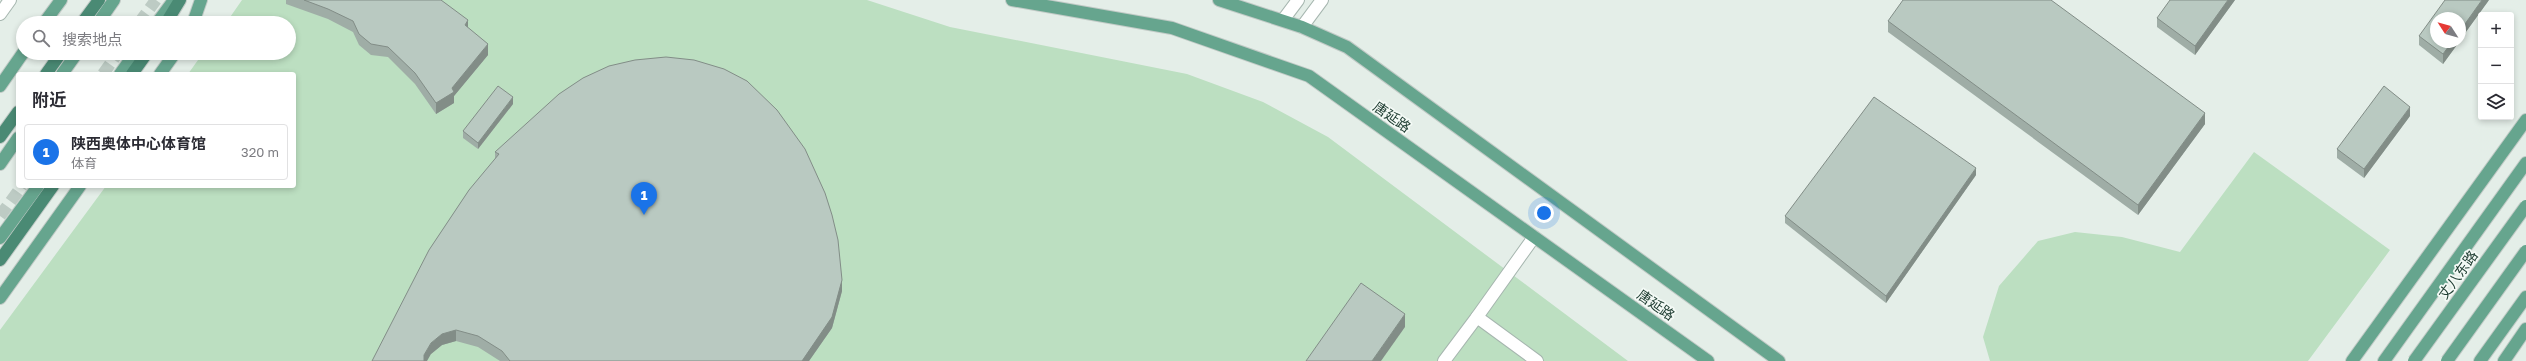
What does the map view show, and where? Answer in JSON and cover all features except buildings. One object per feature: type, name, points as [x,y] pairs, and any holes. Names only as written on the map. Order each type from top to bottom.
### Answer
[{"type":"highway","points":[[87,16],[99,0]]},
{"type":"highway","points":[[170,16],[180,0]]},
{"type":"highway","points":[[47,72],[56,60]]},
{"type":"highway","points":[[133,72],[142,60]]},
{"type":"highway","points":[[0,137],[16,115]]},
{"type":"highway","points":[[0,260],[52,188]]},
{"type":"main road","points":[[49,16],[61,0]]},
{"type":"main road","points":[[103,16],[114,0]]},
{"type":"main road","points":[[162,16],[174,0]]},
{"type":"main road","points":[[196,16],[201,0]]},
{"type":"main road","name":"唐延路","points":[[1012,0],[1172,28],[1309,76],[1708,361]]},
{"type":"main road","name":"唐延路","points":[[1219,0],[1283,20],[1347,47],[1780,361]]},
{"type":"main road","points":[[0,86],[18,60]]},
{"type":"main road","points":[[63,72],[72,60]]},
{"type":"main road","points":[[121,72],[130,60]]},
{"type":"main road","points":[[161,72],[170,60]]},
{"type":"main road","points":[[2352,361],[2526,120]]},
{"type":"main road","points":[[0,164],[16,141]]},
{"type":"main road","points":[[2384,361],[2526,163]]},
{"type":"main road","points":[[0,238],[37,188]]},
{"type":"main road","points":[[0,298],[79,188]]},
{"type":"main road","name":"丈八东路","points":[[2414,361],[2526,206]]},
{"type":"main road","points":[[2447,361],[2526,251]]},
{"type":"main road","points":[[2480,361],[2526,297]]},
{"type":"main road","points":[[2504,361],[2526,329]]},
{"type":"street","points":[[0,14],[10,0]]},
{"type":"street","points":[[1283,20],[1298,0]]},
{"type":"street","points":[[1302,28],[1322,0]]},
{"type":"street","points":[[1444,361],[1534,237]]},
{"type":"street","points":[[1477,317],[1537,361]]},
{"type":"green space","points":[[242,0],[867,0],[950,27],[1187,74],[1263,102],[1328,137],[1628,361],[0,361],[0,330],[105,188],[296,188],[296,72],[189,72],[198,60],[296,60],[296,16],[231,16]]},
{"type":"green space","points":[[2254,152],[2390,250],[2308,361],[1990,361],[1983,337],[1999,286],[2038,241],[2075,232],[2122,237],[2180,252]]},
{"type":"tunnel","points":[[144,16],[156,0]]},
{"type":"tunnel","points":[[104,72],[113,60]]},
{"type":"tunnel","points":[[0,216],[21,188]]},
{"type":"place","name":"陕西奥体中心体育馆","points":[[644,215]]}]
